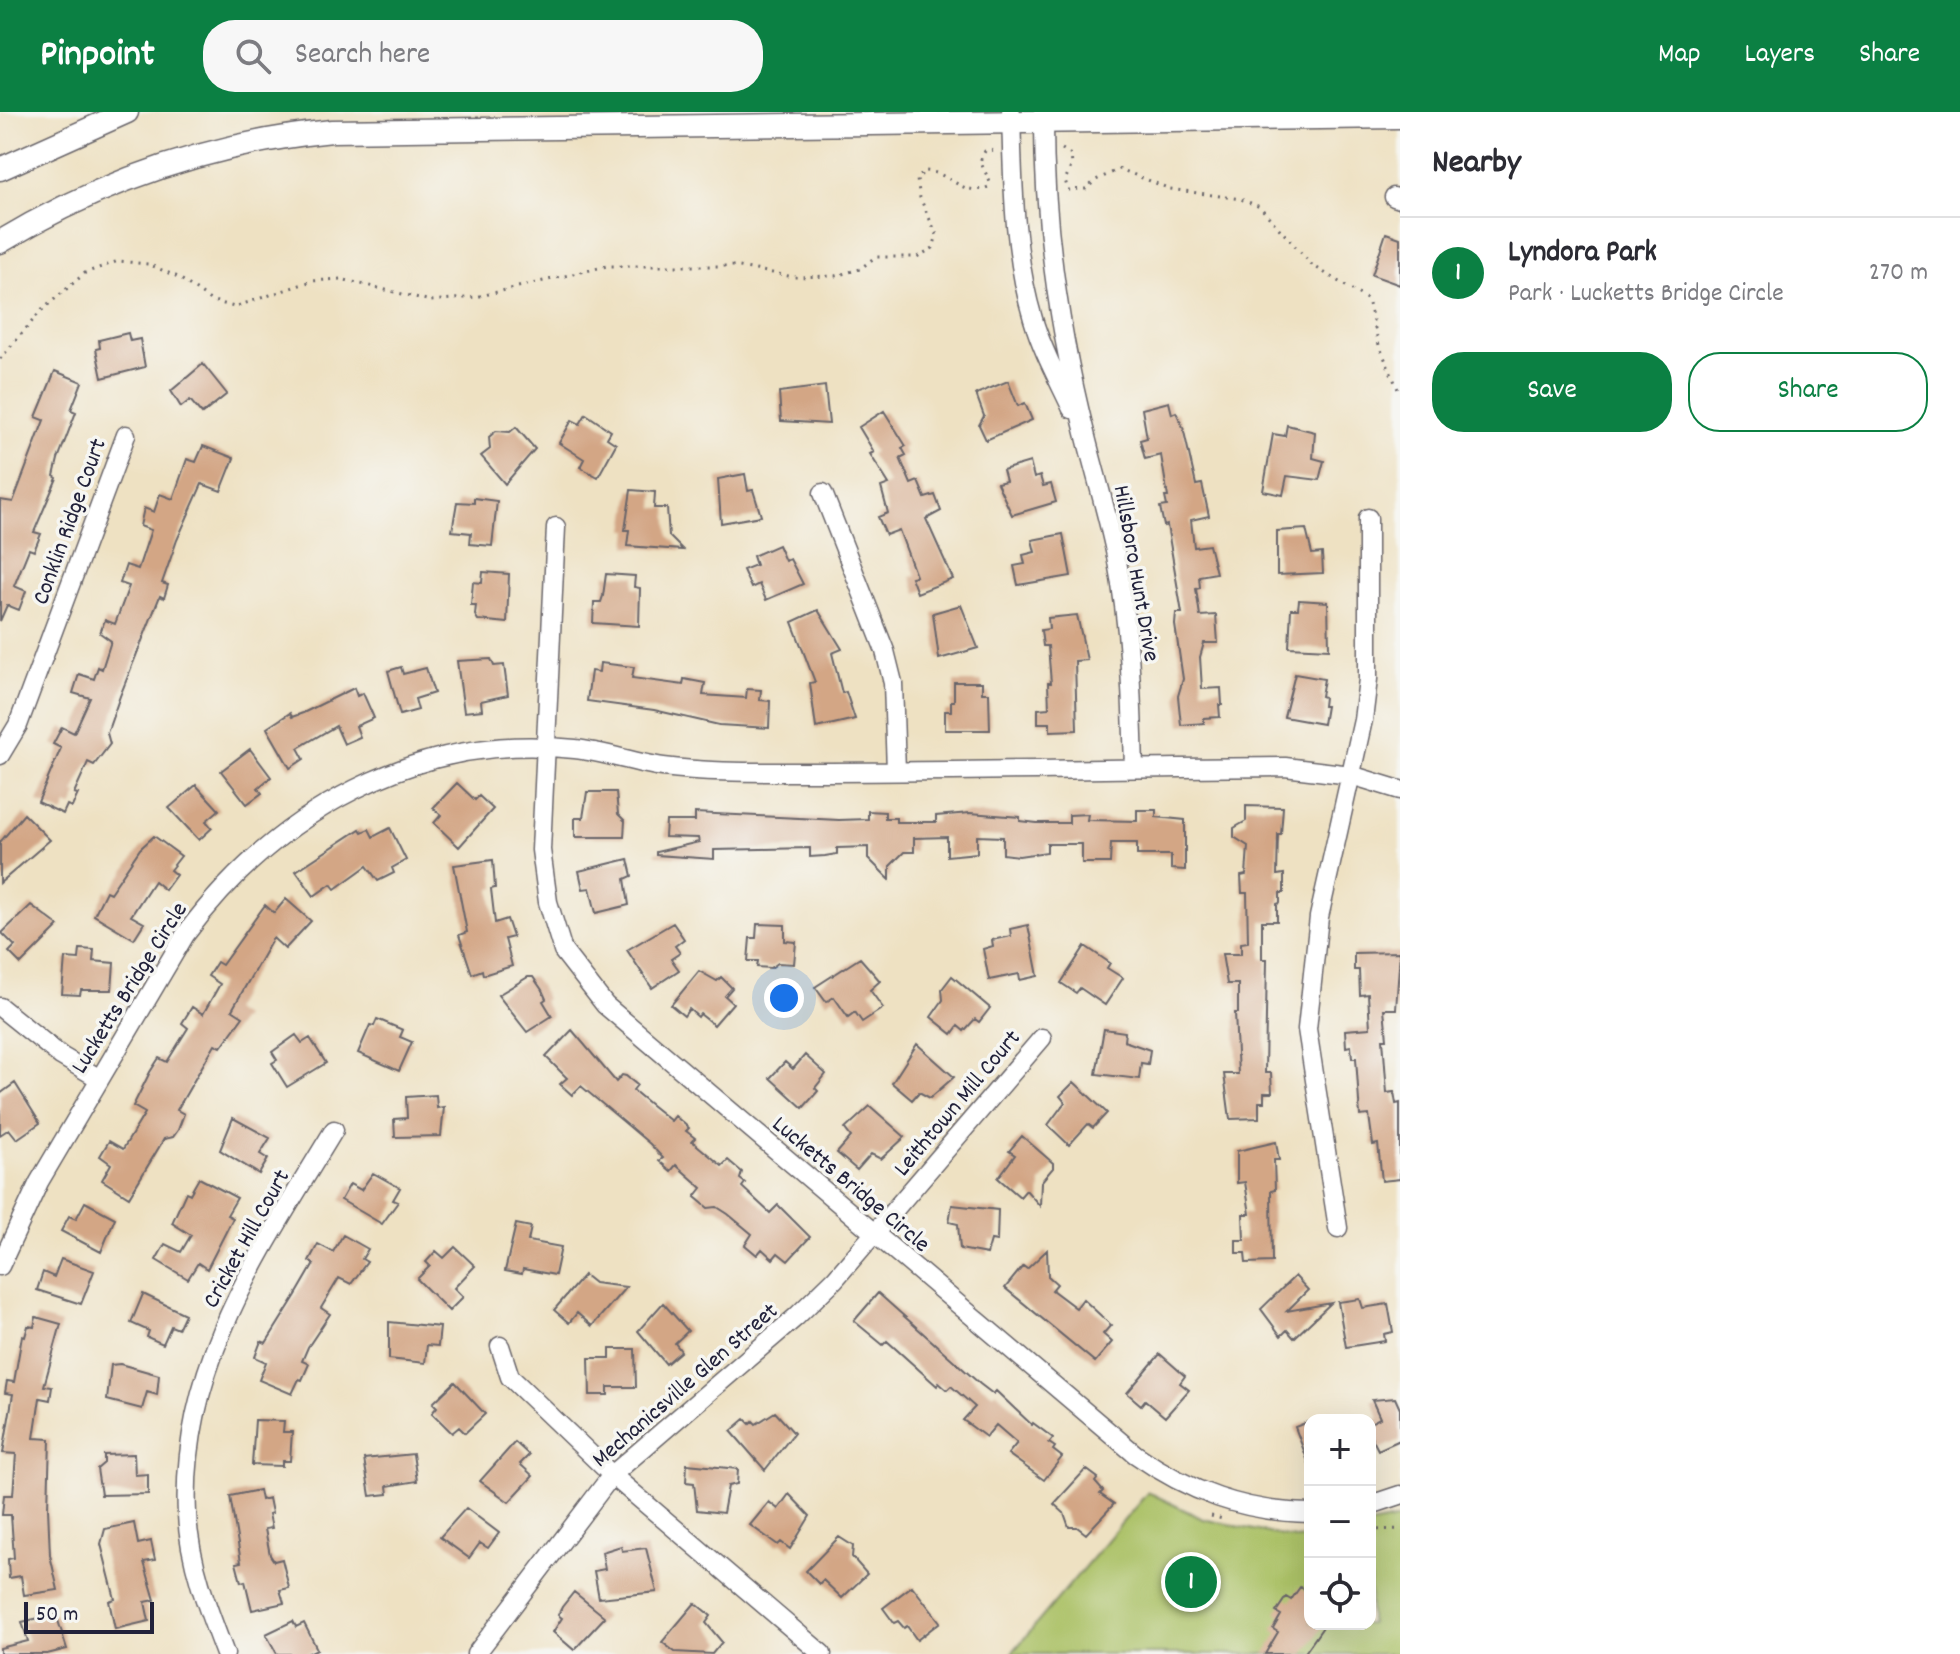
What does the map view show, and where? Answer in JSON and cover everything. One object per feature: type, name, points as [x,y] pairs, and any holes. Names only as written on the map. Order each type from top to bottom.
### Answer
[{"type":"main road","points":[[0,169],[127,112]]},
{"type":"main road","points":[[0,242],[57,208],[147,170],[244,143],[289,136],[390,130],[1011,117],[1400,117]]},
{"type":"street","name":"Hillsboro Hunt Drive","points":[[1011,117],[1018,245],[1029,305],[1046,356],[1085,437]]},
{"type":"street","name":"Hillsboro Hunt Drive","points":[[1044,117],[1051,259],[1085,437],[1104,503],[1126,619],[1134,768]]},
{"type":"street","name":"Conklin Ridge Court","points":[[0,755],[18,725],[126,435]]},
{"type":"street","points":[[823,493],[885,651],[893,683],[896,771]]},
{"type":"street","points":[[1338,1228],[1307,1029],[1319,917],[1351,775],[1368,679],[1371,629],[1368,518]]},
{"type":"street","points":[[544,747],[556,527]]},
{"type":"street","name":"Lucketts Bridge Circle","points":[[544,747],[541,850],[548,902],[563,951],[582,980],[605,1005],[1135,1454],[1160,1472],[1222,1500],[1255,1508],[1304,1512]]},
{"type":"street","name":"Lucketts Bridge Circle","points":[[0,1266],[39,1182],[185,935],[211,900],[239,870],[301,818],[399,769],[490,750],[544,747],[575,749],[700,771],[1285,767],[1351,775],[1400,790]]},
{"type":"street","points":[[0,1007],[61,1056],[100,1079]]},
{"type":"street","name":"Leithtown Mill Court","points":[[875,1234],[1042,1038]]},
{"type":"street","name":"Cricket Hill Court","points":[[225,1654],[209,1612],[187,1516],[188,1463],[197,1397],[232,1304],[334,1130]]},
{"type":"street","name":"Mechanicsville Glen Street","points":[[476,1654],[612,1475],[796,1317],[875,1234]]},
{"type":"street","points":[[500,1346],[510,1377],[612,1475],[822,1654]]},
{"type":"street","points":[[1376,1503],[1400,1495]]},
{"type":"path","points":[[1044,145],[1064,149],[1071,155],[1072,165],[1065,180],[1068,190],[1086,189],[1096,180],[1120,169],[1170,189],[1241,199],[1260,207],[1312,265],[1338,284],[1360,293],[1369,305],[1372,321],[1400,394]]},
{"type":"path","points":[[0,359],[41,311],[85,273],[118,261],[148,264],[178,277],[210,300],[234,307],[312,281],[341,279],[431,301],[476,297],[607,266],[734,266],[794,277],[835,276],[860,269],[875,257],[917,257],[933,248],[937,235],[920,198],[917,180],[924,171],[937,171],[966,191],[978,192],[988,187],[990,182],[980,161],[985,151],[1012,146]]},
{"type":"path","points":[[1376,1530],[1400,1529]]},
{"type":"green space","points":[[1148,1492],[1203,1519],[1296,1539],[1304,1538],[1304,1630],[1376,1630],[1376,1524],[1400,1519],[1400,1654],[1011,1654]]},
{"type":"building","points":[[1386,233],[1400,238],[1400,285],[1372,275]]},
{"type":"building","points":[[128,333],[130,341],[140,339],[145,367],[102,378],[96,349],[100,348],[99,340]]},
{"type":"building","points":[[203,364],[227,394],[202,414],[190,400],[181,407],[171,391]]},
{"type":"building","points":[[55,371],[82,382],[71,410],[76,412],[58,459],[54,476],[57,478],[34,532],[41,534],[34,551],[29,549],[14,586],[26,591],[19,610],[7,605],[0,621],[0,500],[13,502],[44,420],[36,417]]},
{"type":"building","points":[[1008,381],[1018,406],[1025,403],[1032,420],[986,440],[979,425],[984,416],[976,394]]},
{"type":"building","points":[[825,386],[829,424],[781,421],[779,392]]},
{"type":"building","points":[[1169,402],[1172,414],[1176,412],[1183,427],[1196,485],[1202,484],[1209,516],[1191,520],[1194,547],[1209,545],[1216,573],[1199,576],[1200,588],[1196,589],[1200,616],[1216,615],[1218,643],[1204,643],[1200,657],[1202,689],[1221,688],[1222,705],[1219,705],[1220,717],[1204,718],[1204,723],[1181,725],[1178,696],[1183,679],[1175,625],[1176,613],[1182,613],[1167,525],[1164,526],[1160,507],[1167,506],[1165,497],[1168,497],[1161,455],[1145,459],[1140,440],[1147,438],[1142,409]]},
{"type":"building","points":[[884,411],[906,446],[902,448],[906,455],[900,458],[911,484],[918,481],[925,498],[935,495],[941,511],[926,519],[953,579],[917,593],[911,577],[916,576],[899,530],[886,535],[878,517],[888,513],[881,487],[889,484],[870,454],[874,452],[859,427]]},
{"type":"building","points":[[586,414],[611,431],[607,438],[616,444],[598,477],[580,467],[584,459],[559,443],[572,420],[580,424]]},
{"type":"building","points":[[1287,425],[1315,432],[1313,458],[1324,461],[1319,480],[1287,476],[1283,495],[1263,491],[1273,434],[1285,436]]},
{"type":"building","points":[[516,427],[535,449],[505,484],[481,456],[490,449],[489,437],[496,431],[510,432]]},
{"type":"building","points":[[203,446],[234,458],[221,491],[202,484],[162,583],[168,585],[164,598],[160,596],[120,696],[107,733],[110,744],[94,765],[88,762],[74,793],[78,794],[72,807],[67,805],[63,814],[38,802],[61,748],[53,744],[62,727],[74,733],[90,698],[73,693],[79,674],[94,679],[98,667],[102,669],[111,641],[100,633],[105,620],[115,624],[129,586],[120,583],[126,565],[138,569],[151,530],[140,526],[144,508],[154,512],[160,494],[173,499],[187,459],[196,462]]},
{"type":"building","points":[[1030,462],[1034,478],[1040,476],[1043,486],[1051,484],[1056,502],[1012,515],[997,483],[1006,481],[1003,470]]},
{"type":"building","points":[[745,474],[748,491],[753,490],[761,516],[721,523],[718,479]]},
{"type":"building","points":[[631,490],[655,492],[654,508],[667,508],[669,536],[683,550],[627,546],[629,530],[625,530]]},
{"type":"building","points":[[474,498],[497,501],[492,546],[470,544],[471,533],[452,531],[457,502],[474,503]]},
{"type":"building","points":[[1306,529],[1312,554],[1322,553],[1323,573],[1277,575],[1277,531]]},
{"type":"building","points":[[1063,534],[1071,576],[1018,585],[1014,566],[1025,564],[1023,555],[1035,552],[1032,540]]},
{"type":"building","points":[[778,545],[785,561],[790,559],[803,584],[766,600],[759,584],[751,588],[743,570],[756,565],[753,556]]},
{"type":"building","points":[[483,572],[509,574],[507,623],[478,620],[475,615],[476,605],[471,605],[473,582],[482,583]]},
{"type":"building","points":[[606,574],[635,576],[634,587],[640,588],[639,626],[593,623],[594,602],[601,602]]},
{"type":"building","points":[[1299,600],[1328,602],[1329,649],[1289,647],[1291,609],[1298,609]]},
{"type":"building","points":[[961,605],[978,648],[939,659],[933,613]]},
{"type":"building","points":[[818,610],[842,649],[832,653],[842,693],[846,692],[855,719],[816,728],[810,683],[815,682],[792,622]]},
{"type":"building","points":[[1077,615],[1087,660],[1075,661],[1077,730],[1050,731],[1050,723],[1038,723],[1038,709],[1049,708],[1048,683],[1051,683],[1048,646],[1043,646],[1041,630],[1049,629],[1048,618]]},
{"type":"building","points":[[491,659],[494,666],[504,665],[508,695],[481,701],[482,710],[464,712],[457,661]]},
{"type":"building","points":[[600,663],[634,667],[632,678],[683,685],[684,679],[705,683],[703,695],[746,698],[747,689],[761,690],[760,700],[770,701],[769,728],[719,725],[654,710],[587,701],[591,671],[599,672]]},
{"type":"building","points":[[401,667],[403,674],[426,668],[434,693],[415,699],[418,710],[400,715],[388,671]]},
{"type":"building","points":[[1295,674],[1324,679],[1321,696],[1324,697],[1323,706],[1326,706],[1323,724],[1284,717]]},
{"type":"building","points":[[954,682],[982,682],[982,693],[989,693],[990,730],[945,730],[945,711],[951,711],[951,701],[954,701]]},
{"type":"building","points":[[354,688],[357,696],[363,693],[374,718],[356,726],[360,737],[344,744],[336,726],[298,748],[304,759],[290,768],[267,728],[290,713],[292,717],[303,713]]},
{"type":"building","points":[[250,749],[271,777],[258,788],[262,793],[247,804],[221,771]]},
{"type":"building","points":[[457,783],[475,800],[479,796],[493,809],[459,847],[434,823],[441,815],[433,808]]},
{"type":"building","points":[[196,785],[219,810],[206,821],[212,828],[199,840],[169,808]]},
{"type":"building","points":[[587,792],[616,792],[618,814],[625,821],[624,837],[575,837],[575,818],[583,818]]},
{"type":"building","points":[[1246,806],[1283,807],[1281,834],[1278,834],[1277,875],[1284,874],[1284,893],[1280,893],[1280,903],[1277,904],[1277,921],[1262,921],[1262,959],[1267,959],[1265,1073],[1271,1073],[1272,1093],[1264,1093],[1264,1102],[1259,1102],[1259,1118],[1230,1119],[1224,1074],[1238,1074],[1235,1013],[1238,1013],[1238,984],[1227,984],[1222,954],[1241,954],[1241,943],[1248,942],[1247,893],[1242,893],[1241,876],[1246,875],[1248,846],[1234,837],[1234,828],[1246,821]]},
{"type":"building","points":[[1137,810],[1156,810],[1156,817],[1185,820],[1185,870],[1171,869],[1171,855],[1137,855],[1137,843],[1111,843],[1110,863],[1082,863],[1082,844],[1047,844],[1047,852],[1019,856],[1003,854],[1003,837],[977,836],[977,853],[947,856],[947,837],[914,838],[914,852],[904,852],[890,866],[890,880],[868,858],[868,847],[837,848],[837,854],[810,857],[810,848],[714,850],[714,859],[656,855],[656,852],[699,842],[698,838],[665,837],[666,821],[695,821],[695,813],[839,820],[868,819],[868,811],[885,812],[885,818],[896,818],[896,822],[936,822],[936,816],[970,813],[1020,817],[1020,821],[1037,823],[1069,823],[1069,815],[1088,814],[1087,820],[1137,821]]},
{"type":"building","points":[[24,814],[50,840],[0,883],[0,842]]},
{"type":"building","points":[[390,828],[406,860],[392,868],[394,873],[378,881],[367,866],[335,889],[331,884],[314,896],[296,871],[360,829],[362,832],[369,829],[373,837]]},
{"type":"building","points":[[154,836],[181,856],[170,870],[176,875],[165,890],[154,881],[131,916],[144,923],[134,939],[94,915],[106,891],[110,893],[140,849]]},
{"type":"building","points":[[628,859],[632,876],[625,879],[629,905],[596,913],[590,888],[583,889],[579,871]]},
{"type":"building","points":[[493,860],[495,888],[491,889],[495,923],[507,919],[513,937],[505,939],[512,966],[483,975],[482,970],[472,974],[459,935],[467,932],[454,865]]},
{"type":"building","points":[[286,899],[311,921],[285,949],[273,938],[232,1010],[243,1017],[221,1047],[215,1044],[177,1110],[184,1114],[178,1130],[173,1137],[164,1139],[129,1197],[102,1180],[111,1164],[100,1156],[109,1141],[123,1149],[145,1113],[133,1106],[159,1058],[167,1062],[188,1028],[182,1023],[192,1007],[203,1014],[220,984],[208,976],[217,962],[222,965],[265,905],[274,913]]},
{"type":"building","points":[[31,905],[59,926],[21,964],[9,952],[15,946],[2,933]]},
{"type":"building","points":[[673,923],[684,939],[675,946],[680,953],[671,959],[679,970],[652,988],[627,950]]},
{"type":"building","points":[[757,924],[785,925],[785,941],[796,942],[794,964],[778,963],[771,968],[757,967],[758,961],[748,961],[750,938],[756,938]]},
{"type":"building","points":[[1028,925],[1038,976],[1020,980],[1019,974],[989,980],[983,949],[993,946],[992,940],[1011,936],[1010,929]]},
{"type":"building","points":[[1085,946],[1110,963],[1107,968],[1123,978],[1105,1005],[1080,988],[1076,993],[1061,983]]},
{"type":"building","points":[[80,949],[94,950],[93,961],[114,963],[112,990],[81,990],[80,995],[62,994],[65,958],[79,959]]},
{"type":"building","points":[[1400,952],[1396,1009],[1384,1009],[1387,1039],[1383,1039],[1387,1093],[1394,1092],[1396,1104],[1400,1103],[1400,1179],[1382,1181],[1378,1144],[1373,1145],[1369,1115],[1360,1116],[1356,1058],[1352,1058],[1351,1046],[1346,1047],[1345,1030],[1370,1028],[1368,994],[1360,995],[1359,970],[1354,970],[1354,953]]},
{"type":"building","points":[[860,958],[880,981],[870,990],[883,1008],[862,1022],[855,1012],[848,1017],[834,997],[826,1002],[815,987]]},
{"type":"building","points":[[699,971],[717,981],[721,977],[732,988],[725,996],[733,1003],[714,1025],[689,1009],[684,1016],[671,1005]]},
{"type":"building","points":[[952,976],[990,1008],[979,1022],[975,1019],[964,1031],[958,1026],[952,1034],[931,1017],[943,1000],[942,989]]},
{"type":"building","points":[[533,977],[542,990],[546,999],[543,1001],[552,1016],[527,1032],[498,995]]},
{"type":"building","points":[[377,1019],[403,1030],[400,1037],[412,1042],[399,1071],[358,1053],[370,1025],[374,1026]]},
{"type":"building","points":[[1104,1029],[1125,1032],[1124,1041],[1150,1050],[1148,1064],[1141,1063],[1139,1079],[1096,1074]]},
{"type":"building","points":[[572,1030],[616,1082],[622,1075],[626,1076],[637,1085],[633,1090],[671,1121],[675,1116],[689,1128],[686,1131],[695,1138],[692,1141],[722,1166],[728,1160],[742,1172],[740,1179],[745,1183],[742,1187],[770,1213],[778,1205],[810,1237],[788,1261],[778,1253],[773,1259],[762,1249],[757,1255],[745,1245],[752,1234],[728,1214],[717,1207],[708,1208],[695,1197],[702,1188],[676,1165],[671,1171],[659,1161],[663,1158],[650,1144],[581,1086],[572,1095],[560,1084],[567,1078],[546,1057]]},
{"type":"building","points":[[296,1035],[302,1043],[310,1038],[326,1063],[287,1087],[272,1063],[277,1060],[272,1052]]},
{"type":"building","points":[[917,1044],[954,1077],[930,1098],[919,1092],[912,1100],[892,1083]]},
{"type":"building","points":[[805,1055],[826,1074],[815,1088],[818,1091],[803,1108],[770,1078],[785,1062],[793,1069]]},
{"type":"building","points":[[1074,1082],[1107,1113],[1093,1128],[1088,1124],[1069,1145],[1048,1125],[1065,1102],[1060,1096]]},
{"type":"building","points":[[15,1083],[40,1123],[17,1139],[9,1129],[0,1135],[0,1094]]},
{"type":"building","points":[[436,1095],[437,1108],[444,1107],[441,1136],[395,1137],[394,1119],[407,1118],[406,1097]]},
{"type":"building","points":[[870,1106],[905,1137],[881,1159],[871,1154],[857,1170],[837,1153],[851,1137],[845,1129]]},
{"type":"building","points":[[233,1118],[270,1138],[260,1154],[268,1159],[259,1174],[220,1150]]},
{"type":"building","points":[[1022,1136],[1053,1163],[1053,1168],[1041,1182],[1040,1206],[1026,1190],[1020,1197],[998,1178],[1015,1155],[1009,1151]]},
{"type":"building","points":[[1276,1142],[1279,1160],[1274,1160],[1275,1190],[1271,1191],[1272,1262],[1246,1263],[1245,1253],[1236,1253],[1236,1240],[1244,1240],[1243,1214],[1250,1214],[1245,1182],[1237,1183],[1237,1151]]},
{"type":"building","points":[[373,1173],[400,1188],[393,1200],[398,1202],[382,1224],[341,1200],[350,1184],[361,1190]]},
{"type":"building","points":[[199,1178],[237,1198],[227,1215],[233,1218],[207,1269],[198,1263],[188,1279],[156,1260],[165,1244],[181,1252],[191,1235],[172,1223],[186,1192],[190,1194]]},
{"type":"building","points":[[85,1202],[115,1218],[101,1252],[61,1231],[69,1216],[76,1219]]},
{"type":"building","points":[[952,1205],[998,1210],[997,1241],[991,1240],[987,1254],[960,1249],[958,1224],[949,1222]]},
{"type":"building","points":[[516,1224],[531,1227],[528,1241],[561,1247],[555,1275],[523,1269],[522,1274],[505,1271]]},
{"type":"building","points":[[343,1235],[368,1249],[362,1259],[367,1262],[351,1284],[339,1278],[321,1308],[330,1314],[302,1361],[309,1364],[302,1380],[299,1379],[292,1394],[259,1380],[266,1362],[255,1357],[261,1341],[266,1343],[296,1295],[314,1264],[309,1261],[318,1244],[333,1252]]},
{"type":"building","points":[[455,1247],[475,1266],[454,1288],[463,1297],[449,1311],[417,1279],[430,1266],[426,1262],[436,1251],[444,1258]]},
{"type":"building","points":[[1047,1250],[1048,1276],[1057,1284],[1052,1290],[1076,1308],[1083,1299],[1111,1325],[1103,1334],[1112,1342],[1095,1362],[1005,1288],[1023,1266],[1027,1269]]},
{"type":"building","points":[[61,1259],[94,1271],[81,1304],[37,1290],[43,1272],[54,1277]]},
{"type":"building","points":[[584,1275],[594,1283],[626,1287],[592,1326],[577,1313],[569,1323],[554,1310]]},
{"type":"building","points":[[1295,1276],[1308,1290],[1287,1311],[1331,1303],[1294,1338],[1287,1330],[1281,1336],[1261,1309]]},
{"type":"building","points":[[878,1293],[980,1384],[993,1394],[996,1391],[1032,1425],[1053,1438],[1049,1443],[1062,1457],[1044,1480],[1008,1454],[1017,1443],[996,1425],[986,1437],[963,1420],[975,1407],[951,1386],[947,1390],[939,1383],[937,1386],[887,1341],[883,1345],[854,1321]]},
{"type":"building","points":[[143,1294],[185,1314],[178,1329],[171,1326],[163,1344],[147,1337],[149,1331],[131,1323]]},
{"type":"building","points":[[1360,1299],[1363,1308],[1388,1304],[1393,1332],[1384,1334],[1385,1341],[1346,1347],[1338,1302]]},
{"type":"building","points":[[663,1303],[688,1331],[675,1343],[681,1351],[666,1364],[638,1331]]},
{"type":"building","points":[[36,1317],[61,1324],[44,1386],[52,1387],[50,1400],[40,1398],[34,1438],[50,1439],[50,1555],[58,1590],[24,1595],[21,1576],[9,1578],[8,1559],[14,1558],[11,1515],[2,1515],[4,1495],[13,1495],[16,1454],[3,1453],[13,1394],[5,1393],[7,1381],[14,1382],[22,1336],[25,1337],[28,1326],[34,1327]]},
{"type":"building","points":[[389,1322],[440,1327],[438,1346],[427,1345],[425,1363],[389,1359]]},
{"type":"building","points":[[610,1349],[635,1349],[636,1387],[608,1387],[608,1395],[590,1395],[589,1358],[610,1358]]},
{"type":"building","points":[[1160,1354],[1185,1376],[1180,1383],[1189,1390],[1165,1417],[1145,1400],[1141,1405],[1127,1393]]},
{"type":"building","points":[[120,1364],[159,1375],[157,1395],[147,1392],[142,1409],[107,1400],[111,1365]]},
{"type":"building","points":[[455,1382],[485,1414],[465,1433],[459,1427],[452,1433],[432,1413],[437,1407],[433,1403]]},
{"type":"building","points":[[1395,1398],[1400,1409],[1400,1440],[1378,1450],[1376,1420],[1380,1418],[1372,1400]]},
{"type":"building","points":[[775,1412],[794,1433],[765,1470],[731,1431],[745,1419],[750,1424],[753,1421],[756,1424]]},
{"type":"building","points":[[255,1420],[284,1421],[283,1432],[292,1432],[290,1461],[282,1461],[282,1466],[252,1465]]},
{"type":"building","points":[[1304,1423],[1304,1451],[1295,1427]]},
{"type":"building","points":[[515,1442],[529,1455],[520,1464],[533,1476],[509,1502],[480,1481]]},
{"type":"building","points":[[134,1454],[135,1475],[148,1474],[148,1494],[101,1495],[97,1469],[104,1463],[104,1455]]},
{"type":"building","points":[[413,1454],[417,1481],[387,1486],[388,1494],[370,1496],[364,1459]]},
{"type":"building","points":[[687,1464],[738,1469],[737,1484],[728,1486],[723,1513],[697,1510],[694,1483],[686,1482]]},
{"type":"building","points":[[1086,1469],[1098,1478],[1095,1482],[1103,1491],[1100,1494],[1114,1504],[1086,1534],[1077,1527],[1069,1527],[1064,1513],[1054,1504]]},
{"type":"building","points":[[259,1490],[261,1500],[269,1498],[272,1513],[269,1514],[272,1528],[265,1529],[270,1555],[274,1561],[282,1559],[289,1588],[280,1590],[284,1603],[252,1610],[245,1581],[241,1582],[236,1563],[241,1562],[230,1496]]},
{"type":"building","points":[[789,1494],[810,1516],[790,1549],[781,1542],[778,1545],[750,1525],[769,1502],[778,1509]]},
{"type":"building","points":[[466,1508],[499,1533],[488,1548],[480,1543],[469,1558],[440,1537]]},
{"type":"building","points":[[134,1523],[138,1544],[151,1541],[155,1560],[144,1562],[155,1600],[145,1602],[149,1621],[115,1629],[109,1601],[115,1599],[101,1544],[105,1529]]},
{"type":"building","points":[[839,1537],[853,1546],[852,1557],[867,1574],[842,1598],[823,1580],[819,1584],[806,1571]]},
{"type":"building","points":[[621,1546],[622,1551],[646,1548],[657,1592],[599,1598],[594,1571],[605,1569],[602,1552]]},
{"type":"building","points":[[912,1586],[940,1622],[917,1640],[907,1626],[904,1628],[898,1621],[894,1623],[883,1608]]},
{"type":"building","points":[[1300,1587],[1304,1589],[1304,1630],[1321,1630],[1304,1654],[1265,1654],[1278,1632],[1273,1629],[1281,1615],[1276,1612],[1286,1597],[1291,1600]]},
{"type":"building","points":[[574,1592],[605,1617],[574,1650],[553,1632],[562,1618],[558,1615],[562,1607]]},
{"type":"building","points":[[695,1603],[711,1616],[706,1623],[722,1642],[712,1654],[675,1652],[662,1642]]},
{"type":"building","points":[[56,1614],[67,1649],[47,1654],[0,1654],[0,1648],[28,1641],[22,1622]]},
{"type":"building","points":[[293,1621],[296,1627],[304,1623],[317,1649],[307,1654],[277,1654],[266,1634]]},
{"type":"place","name":"Lyndora Park","points":[[1191,1582]]}]
